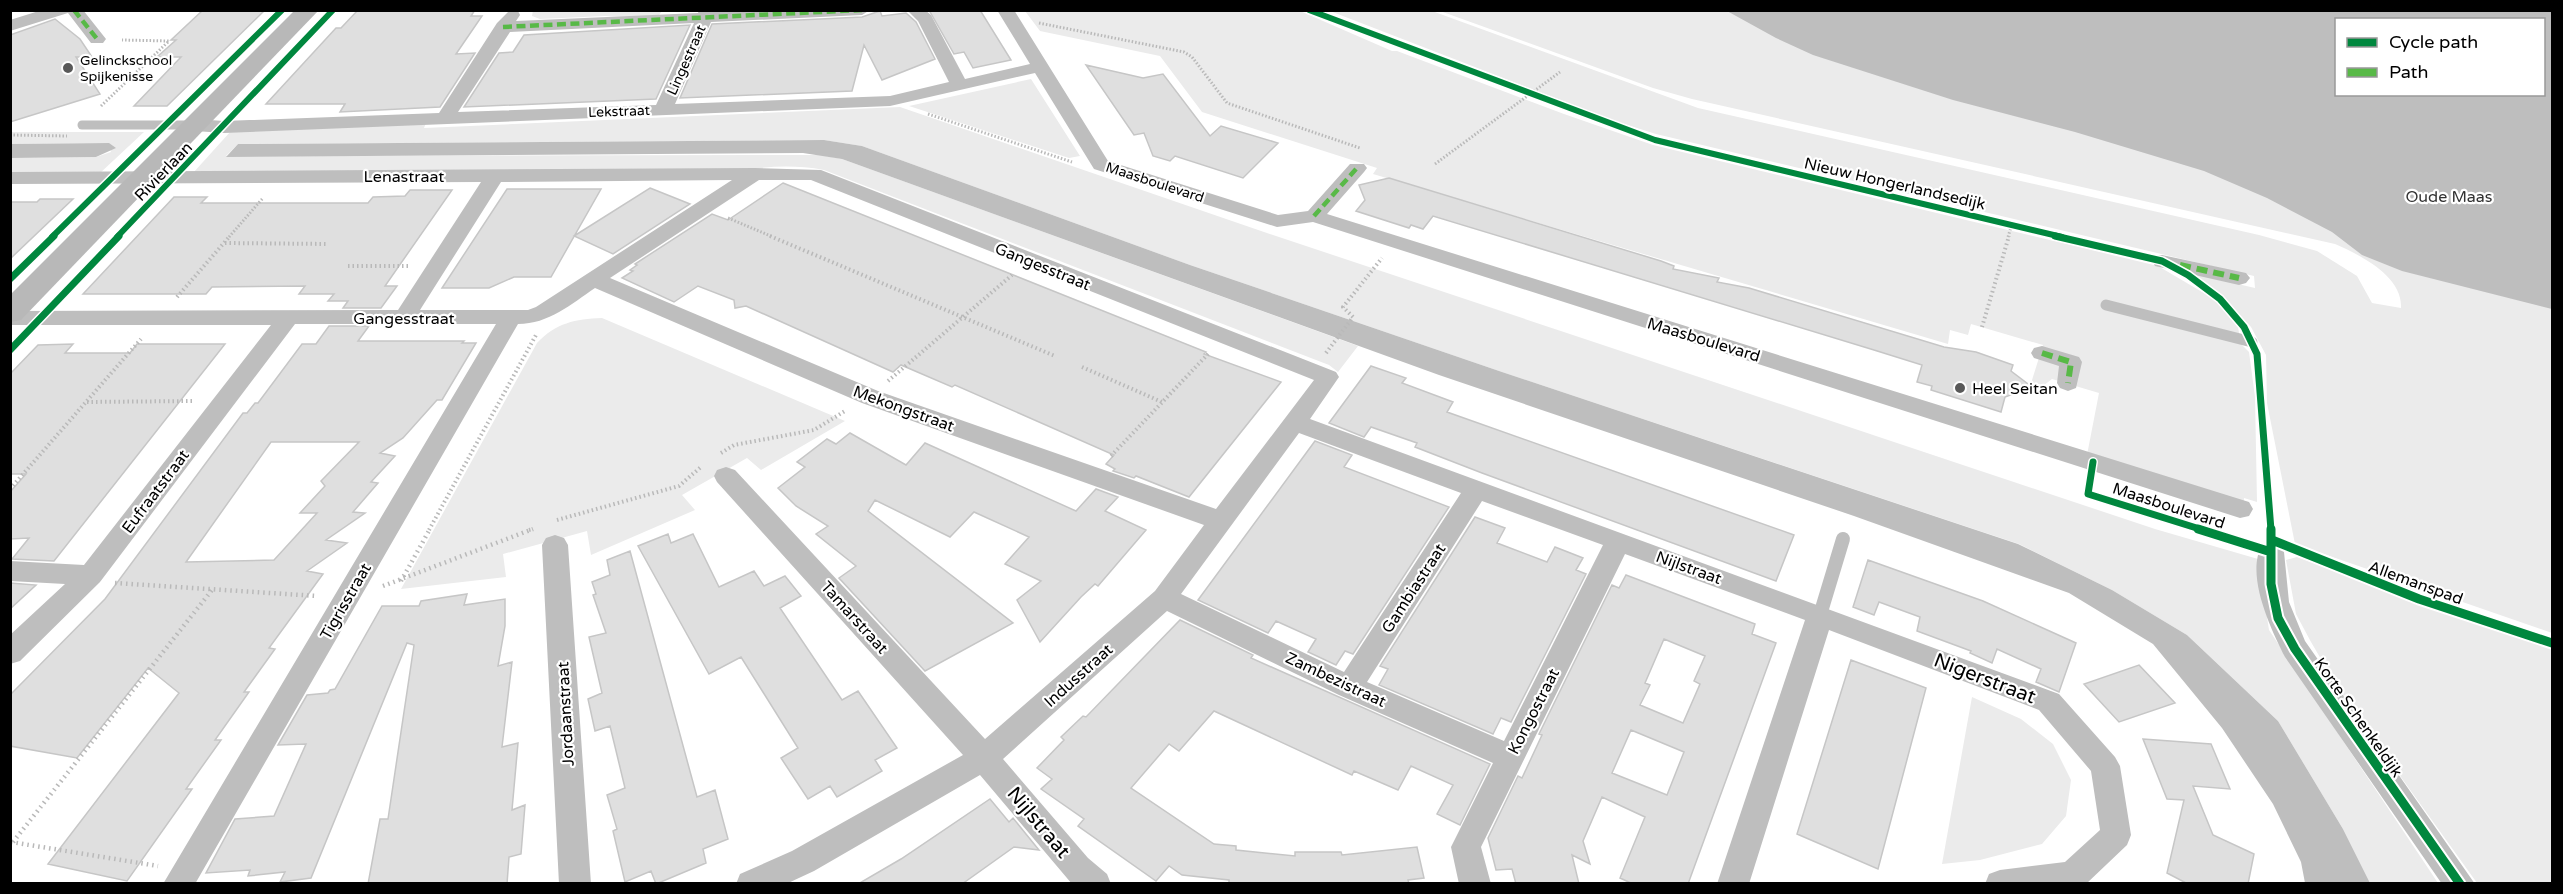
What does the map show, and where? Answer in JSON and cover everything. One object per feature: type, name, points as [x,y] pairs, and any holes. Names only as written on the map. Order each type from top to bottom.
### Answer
[{"type":"street","points":[[10,26],[61,10]]},
{"type":"street","points":[[74,10],[97,39]]},
{"type":"street","name":"Rivierlaan","points":[[10,313],[308,10]]},
{"type":"street","points":[[446,116],[515,10]]},
{"type":"street","points":[[503,27],[706,14],[862,10]]},
{"type":"street","points":[[915,10],[925,19],[960,86]]},
{"type":"street","name":"Lingestraat","points":[[663,110],[706,14]]},
{"type":"street","name":"Maasboulevard","points":[[1007,14],[1101,165],[1277,221],[1314,216],[2240,509]]},
{"type":"street","name":"Lekstraat","points":[[195,125],[224,127],[446,116],[890,101],[1040,67]]},
{"type":"street","points":[[1314,216],[1359,158]]},
{"type":"street","name":"Gangesstraat","points":[[10,318],[530,317],[544,312],[595,280],[755,174]]},
{"type":"street","name":"Gangesstraat","points":[[495,176],[814,174],[1328,377]]},
{"type":"street","points":[[404,318],[495,176]]},
{"type":"street","name":"Lenastraat","points":[[10,178],[495,176]]},
{"type":"street","points":[[2162,261],[2239,278]]},
{"type":"street","name":"Mekongstraat","points":[[595,280],[870,396],[1219,520]]},
{"type":"street","name":"Eufraatstraat","points":[[10,652],[91,575],[288,318]]},
{"type":"street","name":"Tigrisstraat","points":[[182,877],[511,318]]},
{"type":"street","points":[[2042,353],[2071,362],[2068,383]]},
{"type":"street","name":"Indusstraat","points":[[751,884],[803,861],[984,758],[1164,598],[1219,520],[1328,377]]},
{"type":"street","name":"Nijlstraat","points":[[1294,422],[1820,615]]},
{"type":"street","name":"Tamarstraat","points":[[717,464],[984,758]]},
{"type":"street","name":"Gambiastraat","points":[[1349,687],[1476,490]]},
{"type":"street","name":"Jordaanstraat","points":[[552,530],[575,884]]},
{"type":"street","name":"Kongostraat","points":[[1475,884],[1466,847],[1618,541]]},
{"type":"street","name":"Korte Schenkeldijk","points":[[2271,552],[2271,584],[2278,618],[2295,649],[2460,884]]},
{"type":"street","points":[[10,571],[91,575]]},
{"type":"street","name":"Zambezistraat","points":[[1164,598],[1349,687],[1510,757]]},
{"type":"street","points":[[1733,884],[1820,615]]},
{"type":"street","name":"Nigerstraat","points":[[1820,615],[2049,702],[2105,766],[2116,835],[2072,876],[2000,884]]},
{"type":"street","name":"Nijlstraat","points":[[984,758],[1077,868],[1096,884]]},
{"type":"lane","points":[[82,124],[195,125]]},
{"type":"lane","points":[[2106,305],[2252,342]]},
{"type":"lane","points":[[1820,615],[1843,539]]},
{"type":"path","points":[[1007,14],[1184,52],[1192,57],[1227,104],[1359,158]]},
{"type":"path","points":[[10,135],[70,136],[169,41],[122,40]]},
{"type":"path","points":[[1435,164],[1560,72]]},
{"type":"path","points":[[1517,90],[1539,99]]},
{"type":"path","points":[[890,101],[1082,165],[1101,165]]},
{"type":"path","points":[[703,207],[1055,356]]},
{"type":"path","points":[[1982,327],[2012,224]]},
{"type":"path","points":[[224,243],[328,244]]},
{"type":"path","points":[[91,575],[123,585],[348,597],[401,581],[679,486],[717,464],[734,445],[814,430],[870,396],[1029,260]]},
{"type":"path","points":[[348,266],[438,267]]},
{"type":"path","points":[[1333,342],[1353,317],[1344,307],[1371,273]]},
{"type":"path","points":[[401,581],[542,323],[544,312]]},
{"type":"path","points":[[1094,475],[1224,337]]},
{"type":"path","points":[[1082,367],[1162,402]]},
{"type":"path","points":[[86,402],[224,401]]},
{"type":"path","points":[[182,877],[12,842],[212,590]]},
{"type":"green space","points":[[533,10],[662,11],[657,18],[605,16],[540,19],[532,16]]},
{"type":"green space","points":[[1025,11],[1300,11],[1392,51],[1653,145],[2158,266],[2214,299],[2238,327],[2241,344],[2249,352],[2255,397],[2257,502],[2244,498],[2244,502],[2087,455],[2099,393],[2052,379],[2035,392],[2032,380],[2043,345],[1971,324],[1968,335],[1950,330],[1948,344],[1373,174],[1377,168],[1202,112],[1160,56],[1040,31]]},
{"type":"green space","name":"Oude Maas","points":[[1330,11],[1432,11],[1698,108],[2259,235],[2317,251],[2357,276],[2372,303],[2401,308],[2400,297],[2388,277],[2356,254],[2335,244],[1692,99],[1653,88],[1440,11],[2205,11],[2335,93],[2335,96],[2545,96],[2545,93],[2552,89],[2552,633],[2295,544],[2267,403],[2266,355],[2251,327],[2225,299],[2190,273],[2255,288],[2254,276],[1656,134],[1615,121]]},
{"type":"green space","points":[[1031,79],[1080,156],[1069,158],[909,106]]},
{"type":"green space","points":[[900,107],[1264,232],[2155,529],[2258,559],[2269,630],[2438,883],[2370,883],[2343,829],[2278,721],[2187,635],[2112,590],[2019,544],[1502,372],[1190,265],[862,146],[824,140],[238,144],[226,156],[821,155],[842,159],[1358,346],[1338,372],[1329,365],[814,168],[193,173],[231,131],[426,123],[424,128]]},
{"type":"green space","points":[[11,132],[144,132],[99,174],[11,172],[10,158],[96,157],[111,152],[109,143],[11,144]]},
{"type":"green space","points":[[602,318],[845,421],[761,470],[747,458],[682,495],[695,510],[591,555],[587,531],[503,554],[506,577],[401,589],[537,343],[551,331],[566,323]]},
{"type":"green space","points":[[2297,557],[2552,648],[2552,883],[2477,883],[2342,695],[2311,642],[2296,614],[2286,560]]},
{"type":"green space","points":[[1972,697],[2021,719],[2053,744],[2071,780],[2066,816],[2042,844],[1980,860],[1942,864]]},
{"type":"shaded area","points":[[1727,11],[2552,11],[2552,309],[2402,271],[2362,255],[2332,232],[2267,198],[2204,171],[2075,132],[1953,100],[1813,55]]},
{"type":"shaded area","points":[[824,140],[862,146],[1190,265],[2018,544],[2112,590],[2187,635],[2278,721],[2343,829],[2370,883],[2305,883],[2301,862],[2273,804],[2222,728],[2153,644],[2069,593],[1854,516],[1439,375],[842,159],[803,153],[226,157],[238,144]]},
{"type":"shaded area","points":[[109,143],[116,148],[96,157],[11,158],[11,144]]},
{"type":"building","points":[[203,10],[265,10],[167,106],[134,106],[181,57],[157,57],[176,40],[171,40]]},
{"type":"building","points":[[358,10],[475,10],[471,16],[482,16],[456,54],[475,53],[440,107],[340,112],[345,104],[266,104],[336,28],[341,28]]},
{"type":"building","points":[[929,10],[980,10],[1011,60],[973,68],[964,52],[954,54]]},
{"type":"building","points":[[880,11],[882,16],[906,13],[916,22],[935,59],[882,80],[864,45],[852,91],[680,98],[712,24],[862,17]]},
{"type":"building","name":"Gelinckschool Spijkenisse","points":[[55,19],[80,39],[92,57],[76,57],[100,94],[10,122],[10,35]]},
{"type":"building","points":[[690,25],[656,99],[464,107],[499,53],[513,52],[524,35]]},
{"type":"building","points":[[1086,65],[1143,78],[1163,74],[1210,136],[1221,126],[1278,143],[1243,178],[1175,156],[1170,161],[1153,156],[1144,133],[1134,135]]},
{"type":"building","points":[[1389,178],[1661,261],[1674,266],[1673,269],[1719,278],[1717,282],[1749,288],[1944,347],[1976,352],[2013,365],[2011,371],[2032,387],[2005,397],[2001,412],[1931,390],[1932,386],[1917,382],[1922,365],[1874,350],[1433,216],[1423,229],[1411,225],[1409,228],[1356,211],[1365,200],[1359,185]]},
{"type":"building","points":[[783,183],[1206,352],[1204,354],[1281,382],[1189,497],[1136,476],[1134,478],[1113,471],[1115,469],[1106,464],[1114,455],[955,385],[952,387],[901,365],[893,372],[746,306],[735,308],[734,300],[698,286],[674,302],[622,278],[633,271],[630,270],[637,265],[635,264],[712,214],[728,220]]},
{"type":"building","points":[[650,188],[690,204],[613,254],[574,236]]},
{"type":"building","points":[[507,189],[601,189],[551,277],[514,277],[489,288],[442,288]]},
{"type":"building","points":[[410,190],[452,190],[385,286],[397,286],[381,308],[343,308],[348,301],[328,301],[334,294],[299,294],[305,286],[212,287],[206,294],[83,294],[174,197],[207,197],[201,203],[368,203],[373,197],[405,196]]},
{"type":"building","points":[[40,199],[73,199],[10,259],[10,202],[37,202]]},
{"type":"building","points":[[329,326],[369,326],[358,341],[476,343],[442,400],[437,400],[403,438],[380,453],[395,456],[371,482],[378,483],[353,512],[365,513],[326,540],[347,543],[307,571],[323,574],[269,648],[275,649],[244,692],[249,692],[215,740],[221,740],[186,789],[192,789],[127,881],[48,864],[179,693],[148,668],[77,758],[10,746],[10,695],[105,599],[243,413],[247,413],[255,403],[258,403],[302,344],[316,344]],"holes":[[[271,442],[359,442],[321,481],[325,486],[300,513],[317,513],[274,560],[186,562]]]},
{"type":"building","points":[[73,344],[65,353],[130,353],[137,344],[225,344],[54,561],[12,559],[29,538],[10,539],[10,492],[26,474],[10,474],[10,374],[38,345]]},
{"type":"building","points":[[1371,366],[1406,378],[1402,383],[1453,402],[1447,412],[1794,535],[1776,581],[1482,473],[1415,447],[1417,443],[1371,427],[1364,437],[1329,423]]},
{"type":"building","points":[[850,433],[906,465],[925,443],[1076,511],[1096,489],[1118,497],[1105,511],[1146,530],[1098,586],[1095,584],[1081,597],[1040,642],[1017,600],[1041,581],[1005,564],[1029,537],[974,512],[950,537],[875,500],[868,511],[1013,623],[925,671],[839,578],[856,566],[816,534],[828,526],[796,506],[778,488],[805,467],[797,462],[827,439],[836,444]]},
{"type":"building","points":[[1315,441],[1352,455],[1344,467],[1449,507],[1353,654],[1345,651],[1336,665],[1308,652],[1316,639],[1276,621],[1268,633],[1198,600]]},
{"type":"building","points":[[1475,517],[1505,528],[1497,543],[1547,562],[1555,547],[1583,558],[1576,570],[1586,574],[1511,722],[1501,718],[1493,734],[1379,685],[1388,669],[1380,666]]},
{"type":"building","points":[[668,534],[671,543],[693,534],[719,587],[754,571],[764,586],[785,576],[801,596],[780,608],[842,700],[858,691],[897,748],[875,760],[882,771],[837,797],[830,786],[808,799],[781,758],[798,748],[741,657],[709,674],[638,546]]},
{"type":"building","points":[[630,551],[697,797],[715,790],[728,839],[703,849],[706,863],[656,884],[651,871],[625,882],[613,831],[617,829],[607,795],[625,788],[610,726],[595,731],[588,699],[602,693],[589,637],[606,633],[593,595],[596,594],[592,582],[610,575],[607,560]]},
{"type":"building","points":[[1868,560],[1983,601],[2076,643],[2059,692],[2036,682],[2041,669],[1997,649],[1992,663],[1970,653],[1971,651],[1917,631],[1920,617],[1879,602],[1874,615],[1853,607]]},
{"type":"building","points":[[1626,575],[1755,624],[1752,634],[1776,643],[1688,884],[1633,884],[1620,878],[1645,817],[1602,797],[1583,841],[1590,864],[1572,855],[1579,884],[1516,884],[1512,869],[1496,870],[1488,838],[1518,776],[1522,778],[1542,735],[1539,734],[1612,585],[1619,588]],"holes":[[[1664,639],[1705,656],[1694,681],[1700,684],[1683,723],[1640,705],[1650,685],[1645,683]],[[1631,730],[1684,752],[1667,795],[1612,773]]]},
{"type":"building","points":[[10,583],[36,585],[10,609]]},
{"type":"building","points":[[467,594],[464,605],[505,599],[505,626],[498,666],[512,662],[502,747],[518,743],[512,810],[525,805],[521,854],[509,857],[507,884],[368,884],[380,819],[388,819],[414,645],[407,643],[311,878],[280,882],[285,872],[248,876],[250,870],[206,873],[235,819],[274,816],[306,744],[278,745],[307,695],[328,693],[335,689],[382,606],[419,606],[421,601]]},
{"type":"building","points":[[1180,620],[1253,655],[1251,658],[1490,764],[1460,825],[1437,814],[1453,785],[1411,766],[1398,790],[1354,771],[1352,775],[1214,711],[1179,751],[1169,744],[1131,788],[1214,844],[1236,846],[1236,850],[1295,856],[1295,852],[1341,852],[1342,855],[1417,847],[1424,878],[1408,880],[1409,884],[1229,884],[1229,880],[1182,875],[1169,866],[1156,881],[1078,826],[1084,819],[1041,789],[1052,779],[1037,768],[1064,740],[1061,737],[1083,716],[1086,717]]},
{"type":"building","points":[[1851,660],[1926,688],[1878,869],[1797,834]]},
{"type":"building","points":[[2139,665],[2175,703],[2119,722],[2084,684]]},
{"type":"building","points":[[2143,739],[2211,744],[2230,789],[2193,786],[2213,835],[2254,854],[2248,884],[2188,884],[2167,873],[2184,800],[2167,799]]},
{"type":"building","points":[[990,799],[1009,822],[1013,818],[1039,850],[1014,847],[962,884],[858,884],[901,859]]},
{"type":"marked path","points":[[74,10],[97,39]]},
{"type":"marked path","points":[[503,27],[862,10]]},
{"type":"marked path","points":[[1314,216],[1357,168]]},
{"type":"marked path","points":[[2180,265],[2239,278]]},
{"type":"marked path","points":[[2042,353],[2071,362],[2068,383]]},
{"type":"cycle path","points":[[10,279],[282,10]]},
{"type":"cycle path","points":[[10,350],[333,10]]},
{"type":"cycle path","name":"Nieuw Hongerlandsedijk","points":[[1309,10],[1655,140],[2162,261],[2188,275],[2220,299],[2244,327],[2257,354],[2271,514],[2271,584],[2278,618],[2295,649],[2460,884]]},
{"type":"cycle path","points":[[2093,462],[2088,494],[2271,552]]},
{"type":"cycle path","name":"Allemanspad","points":[[2272,540],[2419,599],[2552,643]]},
{"type":"place","name":"Gelinckschool Spijkenisse","points":[[68,68]]},
{"type":"place","name":"Heel Seitan","points":[[1960,388]]}]
